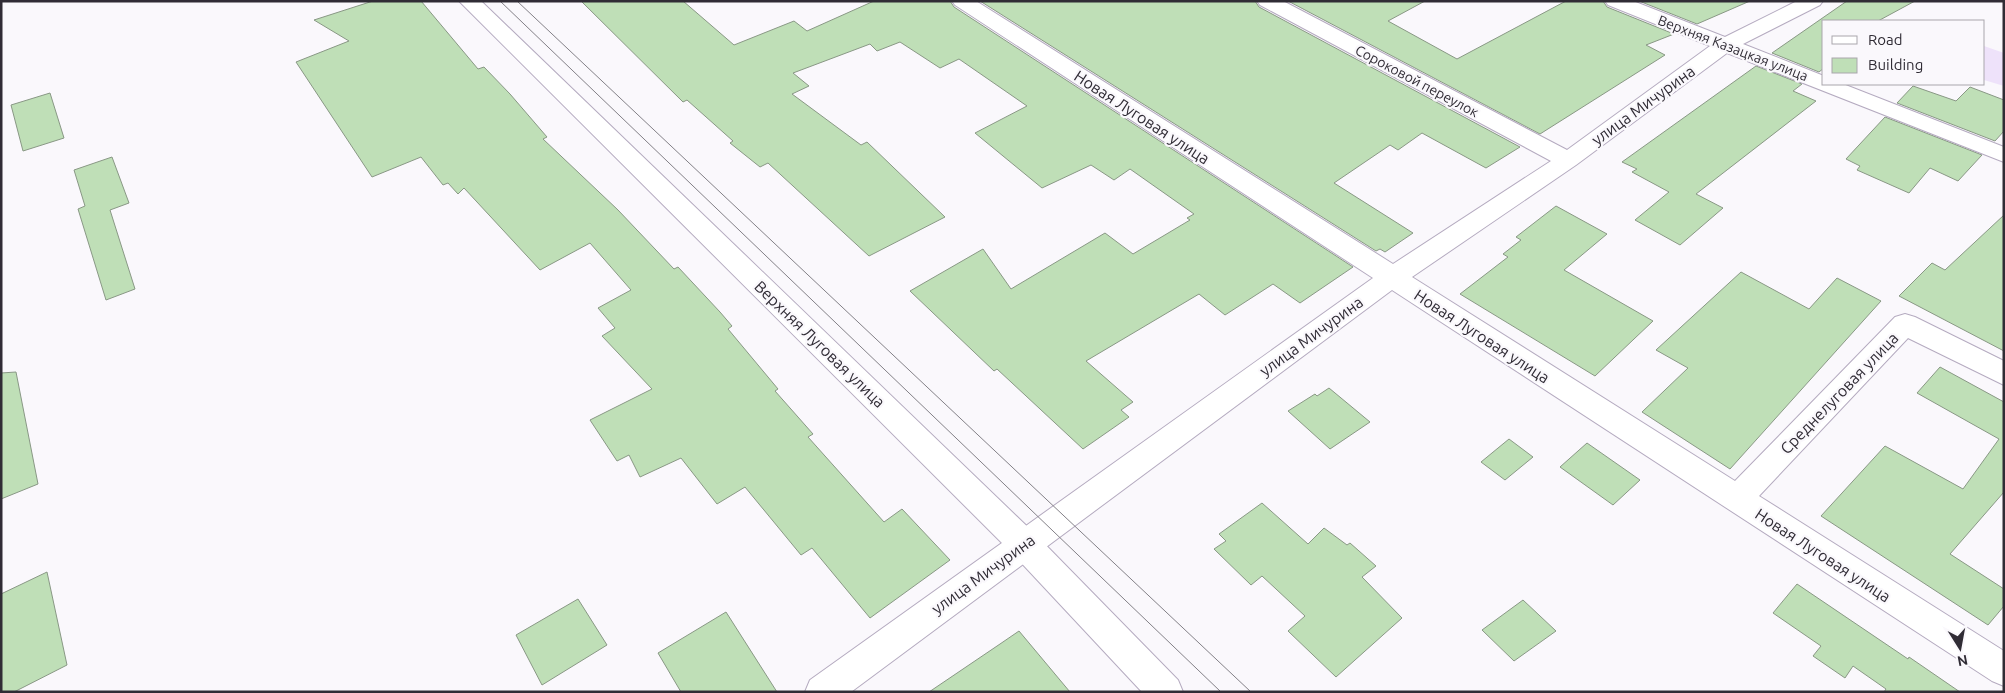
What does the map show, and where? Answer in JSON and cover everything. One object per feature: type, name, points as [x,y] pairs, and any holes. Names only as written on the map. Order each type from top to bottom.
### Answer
[{"type":"street","name":"Верхняя Луговая улица","points":[[469,1],[1024,544],[1166,692]]},
{"type":"street","name":"Новая Луговая улица","points":[[962,1],[2004,670]]},
{"type":"street","name":"Сороковой переулок","points":[[1267,1],[1568,160]]},
{"type":"street","name":"Верхняя Казацкая улица","points":[[1615,1],[1822,83]]},
{"type":"street","name":"улица Мичурина","points":[[822,692],[1391,278],[1568,160],[1725,45],[1813,1]]},
{"type":"street","name":"Верхняя Казацкая улица","points":[[1827,85],[2004,155]]},
{"type":"street","name":"Среднелуговая улица","points":[[1737,499],[1905,324],[2004,374]]},
{"type":"shaded area","points":[[1985,46],[2004,53],[2004,86],[1985,80]]},
{"type":"building","points":[[373,1],[421,1],[478,69],[484,67],[510,94],[547,137],[543,139],[618,210],[674,269],[678,267],[720,312],[732,326],[728,329],[778,389],[775,391],[813,434],[808,437],[884,522],[902,509],[950,560],[870,618],[812,548],[801,555],[745,487],[717,504],[681,458],[640,477],[629,455],[617,461],[590,420],[652,389],[602,336],[615,328],[598,308],[631,290],[590,243],[540,270],[464,188],[458,194],[448,183],[443,185],[421,157],[372,177],[296,62],[349,41],[314,20]]},
{"type":"building","points":[[581,1],[683,1],[734,45],[794,21],[807,31],[874,1],[950,1],[954,7],[1353,267],[1300,303],[1273,284],[1225,315],[1199,294],[1086,361],[1133,402],[1121,410],[1129,417],[1083,449],[997,369],[994,371],[910,291],[983,249],[1011,289],[1105,233],[1133,254],[1190,220],[1187,218],[1194,214],[1130,169],[1114,180],[1091,165],[1042,188],[975,133],[1027,106],[959,59],[940,68],[900,42],[877,51],[870,44],[793,73],[809,86],[792,94],[861,145],[867,142],[945,217],[869,256],[768,163],[760,167],[730,143],[733,141],[687,100],[683,102]]},
{"type":"building","points":[[980,1],[1255,1],[1259,7],[1520,147],[1486,168],[1422,133],[1398,150],[1390,145],[1334,183],[1413,233],[1385,252],[1380,249],[1376,251]]},
{"type":"building","points":[[1288,1],[1425,1],[1388,21],[1457,59],[1566,1],[1603,1],[1607,7],[1674,34],[1646,45],[1665,55],[1540,134]]},
{"type":"building","points":[[1639,1],[1750,1],[1697,24]]},
{"type":"building","points":[[1847,1],[1915,1],[1880,20],[1822,20],[1822,70],[1819,72],[1772,53]]},
{"type":"building","points":[[1756,66],[1802,84],[1793,91],[1816,101],[1696,194],[1723,208],[1680,245],[1635,220],[1669,192],[1632,172],[1637,169],[1622,162]]},
{"type":"building","points":[[1913,86],[1956,101],[1970,87],[2004,100],[2004,131],[1995,141],[1897,103]]},
{"type":"building","points":[[50,93],[64,138],[23,151],[11,105]]},
{"type":"building","points":[[1885,117],[1982,155],[1958,181],[1930,168],[1909,193],[1857,170],[1860,166],[1846,159]]},
{"type":"building","points":[[112,157],[129,203],[110,210],[135,289],[106,300],[78,209],[85,206],[74,170]]},
{"type":"building","points":[[1556,206],[1607,234],[1564,270],[1653,321],[1595,376],[1460,294],[1508,257],[1503,254],[1521,240],[1516,237]]},
{"type":"building","points":[[2004,215],[2004,351],[1899,296],[1932,263],[1945,270]]},
{"type":"building","points":[[1741,272],[1809,309],[1837,278],[1881,301],[1730,469],[1642,412],[1688,368],[1656,350]]},
{"type":"building","points":[[1940,367],[2004,402],[2004,492],[1950,554],[2004,589],[2004,606],[1988,625],[1821,516],[1885,446],[1963,489],[1999,439],[1917,393]]},
{"type":"building","points":[[16,372],[38,484],[1,499],[1,373]]},
{"type":"building","points":[[1329,388],[1370,422],[1330,449],[1288,411],[1315,394],[1317,396]]},
{"type":"building","points":[[1509,439],[1533,457],[1505,480],[1481,462]]},
{"type":"building","points":[[1587,443],[1640,480],[1613,505],[1560,467]]},
{"type":"building","points":[[1262,503],[1308,544],[1324,528],[1347,545],[1350,543],[1376,566],[1362,577],[1402,618],[1336,677],[1288,631],[1305,616],[1262,576],[1251,585],[1214,549],[1226,541],[1219,534]]},
{"type":"building","points":[[47,572],[67,665],[14,692],[1,692],[1,594]]},
{"type":"building","points":[[1797,584],[1960,692],[1884,692],[1886,689],[1853,666],[1845,678],[1813,656],[1821,646],[1773,613]]},
{"type":"building","points":[[578,599],[607,645],[542,685],[516,635]]},
{"type":"building","points":[[1523,600],[1556,631],[1514,661],[1482,630]]},
{"type":"building","points":[[726,612],[777,692],[681,692],[658,653]]},
{"type":"building","points":[[1019,631],[1070,692],[929,692],[1000,644]]},
{"type":"tram line","points":[[500,1],[1221,692]]},
{"type":"tram line","points":[[517,1],[1251,692]]}]
